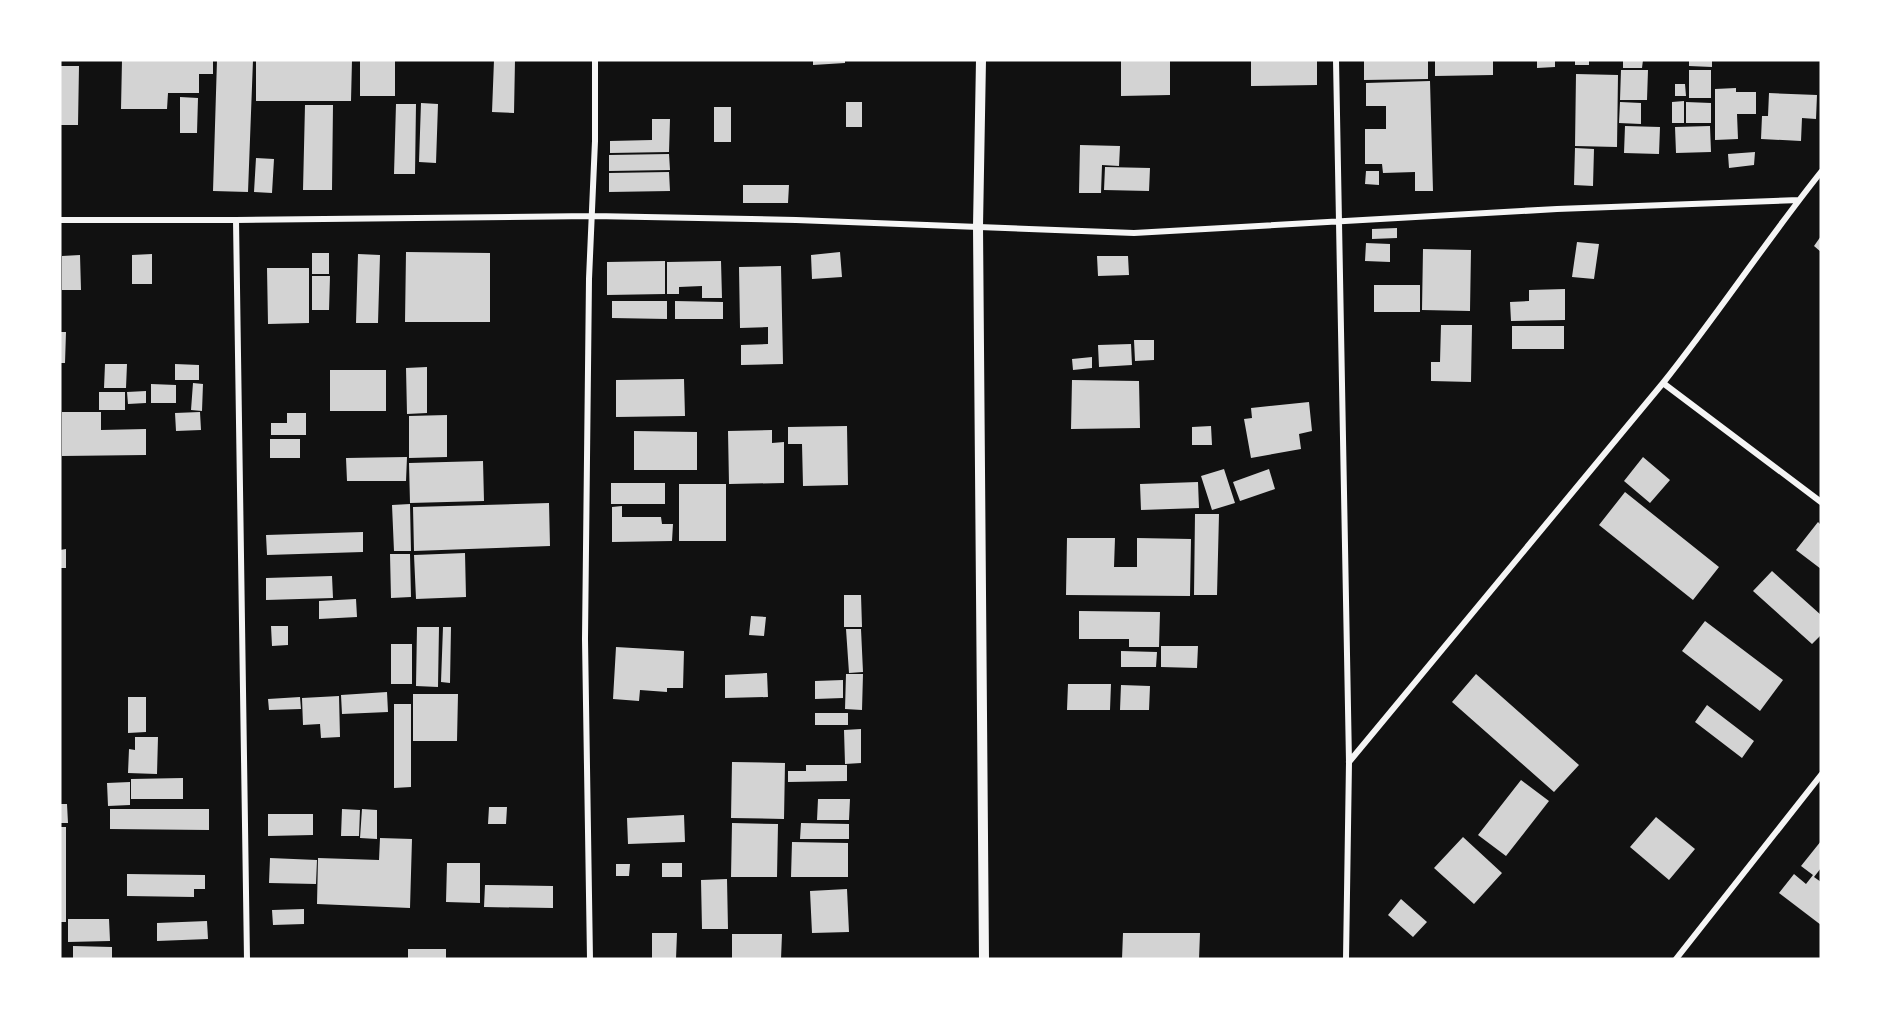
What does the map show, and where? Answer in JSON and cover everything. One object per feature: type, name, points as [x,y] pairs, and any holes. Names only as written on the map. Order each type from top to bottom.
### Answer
[{"type":"street","points":[[590,959],[585,639],[589,279],[593,216],[595,60]]},
{"type":"street","points":[[981,60],[978,226],[984,959]]},
{"type":"street","points":[[1336,60],[1349,762],[1346,959]]},
{"type":"street","points":[[1349,762],[1663,383],[1821,172]]},
{"type":"street","points":[[60,220],[593,216],[796,220],[1134,233],[1557,209],[1799,200]]},
{"type":"street","points":[[236,220],[247,959]]},
{"type":"street","points":[[1663,383],[1821,502]]},
{"type":"street","points":[[1676,959],[1821,775]]},
{"type":"building","points":[[122,60],[213,60],[213,74],[199,74],[199,93],[168,93],[167,109],[121,109]]},
{"type":"building","points":[[217,60],[253,60],[248,192],[213,191]]},
{"type":"building","points":[[256,60],[352,60],[351,101],[256,101]]},
{"type":"building","points":[[360,60],[395,60],[395,96],[360,96]]},
{"type":"building","points":[[494,60],[515,60],[514,113],[492,112]]},
{"type":"building","points":[[813,60],[845,60],[845,63],[813,65]]},
{"type":"building","points":[[1121,60],[1170,60],[1170,95],[1121,96]]},
{"type":"building","points":[[1251,60],[1317,60],[1317,85],[1251,86]]},
{"type":"building","points":[[1364,60],[1428,60],[1428,79],[1364,80]]},
{"type":"building","points":[[1435,60],[1493,60],[1493,75],[1435,76]]},
{"type":"building","points":[[1537,60],[1555,60],[1555,67],[1537,68]]},
{"type":"building","points":[[1575,60],[1589,60],[1589,65],[1575,65]]},
{"type":"building","points":[[1623,60],[1643,60],[1642,68],[1623,68]]},
{"type":"building","points":[[1689,60],[1712,60],[1712,67],[1689,66]]},
{"type":"building","points":[[60,66],[79,66],[78,125],[60,125]]},
{"type":"building","points":[[1621,70],[1648,70],[1647,100],[1620,100]]},
{"type":"building","points":[[1689,70],[1711,70],[1711,98],[1689,98]]},
{"type":"building","points":[[1576,74],[1618,75],[1617,147],[1575,146]]},
{"type":"building","points":[[1430,81],[1433,191],[1415,191],[1415,172],[1383,173],[1382,164],[1365,164],[1365,129],[1386,129],[1386,106],[1366,106],[1366,83]]},
{"type":"building","points":[[1675,84],[1685,84],[1686,96],[1675,96]]},
{"type":"building","points":[[1736,88],[1736,92],[1756,92],[1756,114],[1737,114],[1738,139],[1715,140],[1715,89]]},
{"type":"building","points":[[1769,93],[1817,95],[1816,119],[1802,118],[1801,141],[1761,139],[1762,116],[1768,116]]},
{"type":"building","points":[[180,97],[198,98],[197,133],[180,133]]},
{"type":"building","points":[[1684,101],[1684,123],[1672,123],[1672,102]]},
{"type":"building","points":[[846,102],[862,102],[862,127],[846,127]]},
{"type":"building","points":[[1620,102],[1641,103],[1641,124],[1619,123]]},
{"type":"building","points":[[1686,102],[1711,103],[1711,123],[1686,123]]},
{"type":"building","points":[[421,103],[438,104],[436,163],[419,162]]},
{"type":"building","points":[[396,104],[416,104],[415,174],[394,174]]},
{"type":"building","points":[[305,105],[333,105],[332,190],[303,190]]},
{"type":"building","points":[[714,107],[731,107],[731,142],[714,142]]},
{"type":"building","points":[[652,119],[670,119],[669,152],[610,153],[610,141],[652,140]]},
{"type":"building","points":[[1625,126],[1660,127],[1659,154],[1624,153]]},
{"type":"building","points":[[1710,126],[1711,152],[1676,153],[1675,127]]},
{"type":"building","points":[[1080,145],[1120,146],[1119,166],[1102,165],[1101,193],[1079,193]]},
{"type":"building","points":[[1575,148],[1594,149],[1593,186],[1574,185]]},
{"type":"building","points":[[1755,152],[1754,165],[1729,168],[1728,154]]},
{"type":"building","points":[[669,154],[670,170],[609,171],[609,155]]},
{"type":"building","points":[[256,158],[274,159],[272,193],[254,192]]},
{"type":"building","points":[[1105,167],[1150,168],[1149,191],[1104,190]]},
{"type":"building","points":[[1366,171],[1379,171],[1379,185],[1365,184]]},
{"type":"building","points":[[669,172],[670,191],[609,192],[609,173]]},
{"type":"building","points":[[743,185],[789,185],[788,203],[743,203]]},
{"type":"building","points":[[1397,228],[1397,238],[1372,239],[1372,229]]},
{"type":"building","points":[[1821,236],[1821,252],[1814,246]]},
{"type":"building","points":[[1577,242],[1599,244],[1594,279],[1572,277]]},
{"type":"building","points":[[1366,243],[1390,244],[1390,262],[1365,261]]},
{"type":"building","points":[[1423,249],[1471,250],[1470,311],[1422,310]]},
{"type":"building","points":[[406,252],[490,253],[490,322],[405,322]]},
{"type":"building","points":[[840,252],[842,277],[812,279],[811,255]]},
{"type":"building","points":[[312,253],[329,253],[329,274],[312,274]]},
{"type":"building","points":[[152,254],[152,284],[132,284],[132,255]]},
{"type":"building","points":[[358,254],[380,255],[378,323],[356,323]]},
{"type":"building","points":[[80,255],[81,290],[62,290],[62,256]]},
{"type":"building","points":[[1097,256],[1128,256],[1129,275],[1098,276]]},
{"type":"building","points":[[665,261],[665,294],[607,295],[607,262]]},
{"type":"building","points":[[721,261],[722,298],[702,298],[702,286],[679,287],[679,294],[667,294],[667,262]]},
{"type":"building","points":[[781,266],[783,364],[741,365],[741,345],[768,344],[768,327],[740,328],[739,267]]},
{"type":"building","points":[[267,268],[309,268],[309,323],[268,324]]},
{"type":"building","points":[[312,276],[330,276],[329,310],[312,310]]},
{"type":"building","points":[[1374,285],[1420,285],[1420,312],[1374,312]]},
{"type":"building","points":[[1565,289],[1565,320],[1511,321],[1510,302],[1529,301],[1529,290]]},
{"type":"building","points":[[612,301],[667,301],[667,319],[612,318]]},
{"type":"building","points":[[675,301],[723,302],[723,319],[675,319]]},
{"type":"building","points":[[1441,325],[1472,325],[1471,382],[1431,381],[1431,362],[1440,362]]},
{"type":"building","points":[[1512,326],[1564,326],[1564,349],[1512,349]]},
{"type":"building","points":[[60,332],[66,332],[65,363],[60,363]]},
{"type":"building","points":[[1134,340],[1154,340],[1154,360],[1135,361]]},
{"type":"building","points":[[1131,344],[1132,365],[1099,367],[1098,345]]},
{"type":"building","points":[[1092,357],[1092,368],[1073,370],[1072,359]]},
{"type":"building","points":[[105,364],[127,364],[126,388],[104,388]]},
{"type":"building","points":[[175,364],[199,365],[199,380],[175,380]]},
{"type":"building","points":[[427,367],[427,413],[407,414],[406,368]]},
{"type":"building","points":[[330,370],[386,370],[386,411],[330,411]]},
{"type":"building","points":[[684,379],[685,416],[616,417],[616,380]]},
{"type":"building","points":[[1072,380],[1139,381],[1140,428],[1071,429]]},
{"type":"building","points":[[193,383],[203,384],[202,411],[191,410]]},
{"type":"building","points":[[151,384],[176,385],[176,403],[151,403]]},
{"type":"building","points":[[146,391],[146,403],[128,404],[127,392]]},
{"type":"building","points":[[99,392],[125,392],[125,410],[99,410]]},
{"type":"building","points":[[1309,402],[1312,431],[1299,434],[1301,449],[1251,458],[1244,419],[1252,418],[1251,408]]},
{"type":"building","points":[[62,412],[101,412],[101,430],[146,429],[146,455],[62,456]]},
{"type":"building","points":[[200,412],[201,430],[176,431],[175,413]]},
{"type":"building","points":[[287,413],[306,413],[306,435],[271,435],[271,423],[287,423]]},
{"type":"building","points":[[447,415],[447,457],[409,458],[409,416]]},
{"type":"building","points":[[847,426],[848,485],[803,486],[802,444],[788,444],[788,427]]},
{"type":"building","points":[[1211,426],[1212,445],[1192,445],[1192,427]]},
{"type":"building","points":[[772,430],[772,443],[784,442],[784,483],[729,484],[728,431]]},
{"type":"building","points":[[634,431],[697,432],[697,470],[634,470]]},
{"type":"building","points":[[270,439],[300,439],[300,458],[270,458]]},
{"type":"building","points":[[407,457],[406,481],[347,481],[346,458]]},
{"type":"building","points":[[1643,457],[1670,480],[1650,503],[1624,481]]},
{"type":"building","points":[[483,461],[484,501],[410,503],[409,463]]},
{"type":"building","points":[[1224,469],[1235,503],[1212,510],[1201,476]]},
{"type":"building","points":[[1269,469],[1275,489],[1240,501],[1233,482]]},
{"type":"building","points":[[1198,482],[1199,508],[1141,510],[1140,484]]},
{"type":"building","points":[[611,483],[665,483],[665,504],[611,504]]},
{"type":"building","points":[[679,484],[726,484],[726,541],[679,541]]},
{"type":"building","points":[[1625,492],[1719,567],[1693,600],[1599,525]]},
{"type":"building","points":[[549,503],[550,546],[414,551],[413,507]]},
{"type":"building","points":[[410,504],[411,551],[394,551],[392,505]]},
{"type":"building","points":[[622,506],[622,517],[661,517],[662,524],[673,524],[672,541],[612,542],[612,507]]},
{"type":"building","points":[[1195,514],[1219,514],[1217,595],[1194,595]]},
{"type":"building","points":[[1818,522],[1821,525],[1821,569],[1796,550]]},
{"type":"building","points":[[363,532],[363,552],[267,555],[266,535]]},
{"type":"building","points":[[1067,538],[1115,538],[1114,567],[1137,567],[1137,538],[1191,539],[1190,596],[1066,595]]},
{"type":"building","points":[[66,549],[66,568],[60,568],[60,550]]},
{"type":"building","points":[[465,553],[466,597],[416,599],[414,555]]},
{"type":"building","points":[[390,554],[410,554],[411,597],[391,598]]},
{"type":"building","points":[[1772,571],[1821,615],[1821,635],[1812,644],[1753,591]]},
{"type":"building","points":[[332,576],[333,598],[266,600],[266,578]]},
{"type":"building","points":[[844,595],[861,595],[862,627],[844,627]]},
{"type":"building","points":[[356,599],[357,617],[319,619],[319,601]]},
{"type":"building","points":[[1079,611],[1160,612],[1159,647],[1129,647],[1129,639],[1079,639]]},
{"type":"building","points":[[751,616],[766,617],[764,636],[749,635]]},
{"type":"building","points":[[1705,621],[1783,680],[1760,711],[1682,651]]},
{"type":"building","points":[[271,626],[288,626],[288,645],[272,646]]},
{"type":"building","points":[[417,627],[439,627],[438,687],[416,686]]},
{"type":"building","points":[[443,627],[451,627],[450,683],[441,682]]},
{"type":"building","points":[[846,629],[861,629],[863,672],[849,673]]},
{"type":"building","points":[[391,644],[412,644],[412,684],[391,684]]},
{"type":"building","points":[[1161,646],[1198,646],[1197,668],[1161,667]]},
{"type":"building","points":[[616,647],[684,651],[683,688],[667,688],[667,692],[640,690],[639,701],[613,699]]},
{"type":"building","points":[[1121,651],[1157,652],[1156,667],[1121,667]]},
{"type":"building","points":[[767,673],[768,697],[725,698],[725,675]]},
{"type":"building","points":[[846,674],[863,674],[862,710],[845,709]]},
{"type":"building","points":[[1476,674],[1579,765],[1554,792],[1452,702]]},
{"type":"building","points":[[843,680],[843,698],[815,699],[815,681]]},
{"type":"building","points":[[1068,684],[1111,684],[1110,710],[1067,710]]},
{"type":"building","points":[[1121,685],[1150,686],[1149,710],[1120,710]]},
{"type":"building","points":[[387,692],[388,712],[342,714],[341,695]]},
{"type":"building","points":[[413,694],[458,694],[457,741],[413,741]]},
{"type":"building","points":[[339,696],[340,737],[321,738],[320,724],[303,725],[302,698]]},
{"type":"building","points":[[128,697],[146,697],[146,732],[128,733]]},
{"type":"building","points":[[300,697],[301,709],[269,710],[268,699]]},
{"type":"building","points":[[394,704],[411,704],[411,787],[394,788]]},
{"type":"building","points":[[1707,705],[1754,741],[1742,758],[1695,722]]},
{"type":"building","points":[[815,713],[848,713],[848,725],[815,725]]},
{"type":"building","points":[[861,729],[861,763],[845,764],[844,730]]},
{"type":"building","points":[[135,737],[158,737],[157,774],[128,773],[129,749],[135,750]]},
{"type":"building","points":[[732,762],[785,763],[784,819],[731,818]]},
{"type":"building","points":[[806,765],[847,765],[847,781],[788,782],[788,771],[806,771]]},
{"type":"building","points":[[183,778],[183,799],[131,799],[131,779]]},
{"type":"building","points":[[1521,780],[1549,801],[1506,856],[1478,835]]},
{"type":"building","points":[[130,782],[130,805],[108,806],[107,783]]},
{"type":"building","points":[[818,799],[850,799],[849,820],[817,820]]},
{"type":"building","points":[[60,804],[67,804],[68,823],[60,823]]},
{"type":"building","points":[[489,807],[507,807],[506,824],[488,824]]},
{"type":"building","points":[[110,809],[209,809],[209,830],[110,829]]},
{"type":"building","points":[[342,809],[360,810],[359,836],[341,836]]},
{"type":"building","points":[[362,809],[377,810],[377,839],[360,838]]},
{"type":"building","points":[[268,814],[313,814],[313,835],[268,836]]},
{"type":"building","points":[[684,815],[685,842],[628,844],[627,818]]},
{"type":"building","points":[[1656,817],[1695,849],[1669,880],[1630,847]]},
{"type":"building","points":[[732,823],[778,824],[777,877],[731,877]]},
{"type":"building","points":[[801,823],[849,824],[849,839],[800,839]]},
{"type":"building","points":[[60,827],[66,827],[66,922],[60,922]]},
{"type":"building","points":[[1463,837],[1502,873],[1474,904],[1434,868]]},
{"type":"building","points":[[380,838],[412,839],[410,908],[317,904],[318,858],[379,860]]},
{"type":"building","points":[[1821,841],[1821,868],[1814,877],[1821,882],[1821,925],[1779,893],[1794,874],[1806,884],[1813,875],[1801,866]]},
{"type":"building","points":[[792,842],[848,843],[848,877],[791,877]]},
{"type":"building","points":[[270,858],[317,860],[316,884],[269,883]]},
{"type":"building","points":[[447,863],[480,863],[480,903],[446,902]]},
{"type":"building","points":[[662,863],[682,863],[682,877],[662,877]]},
{"type":"building","points":[[616,864],[630,864],[629,876],[616,876]]},
{"type":"building","points":[[127,874],[205,875],[205,889],[194,889],[194,897],[127,896]]},
{"type":"building","points":[[727,879],[728,929],[702,929],[701,880]]},
{"type":"building","points":[[485,885],[553,886],[553,908],[484,907]]},
{"type":"building","points":[[847,889],[849,932],[812,933],[810,891]]},
{"type":"building","points":[[1401,899],[1427,922],[1413,937],[1388,915]]},
{"type":"building","points":[[304,909],[304,924],[273,925],[272,910]]},
{"type":"building","points":[[68,919],[109,919],[110,941],[68,942]]},
{"type":"building","points":[[207,921],[208,939],[157,941],[157,923]]},
{"type":"building","points":[[652,933],[677,933],[676,959],[652,959]]},
{"type":"building","points":[[1123,933],[1200,933],[1199,959],[1122,959]]},
{"type":"building","points":[[732,934],[782,934],[781,959],[732,959]]},
{"type":"building","points":[[73,946],[112,947],[112,959],[73,959]]},
{"type":"building","points":[[408,949],[446,949],[446,959],[408,959]]}]
